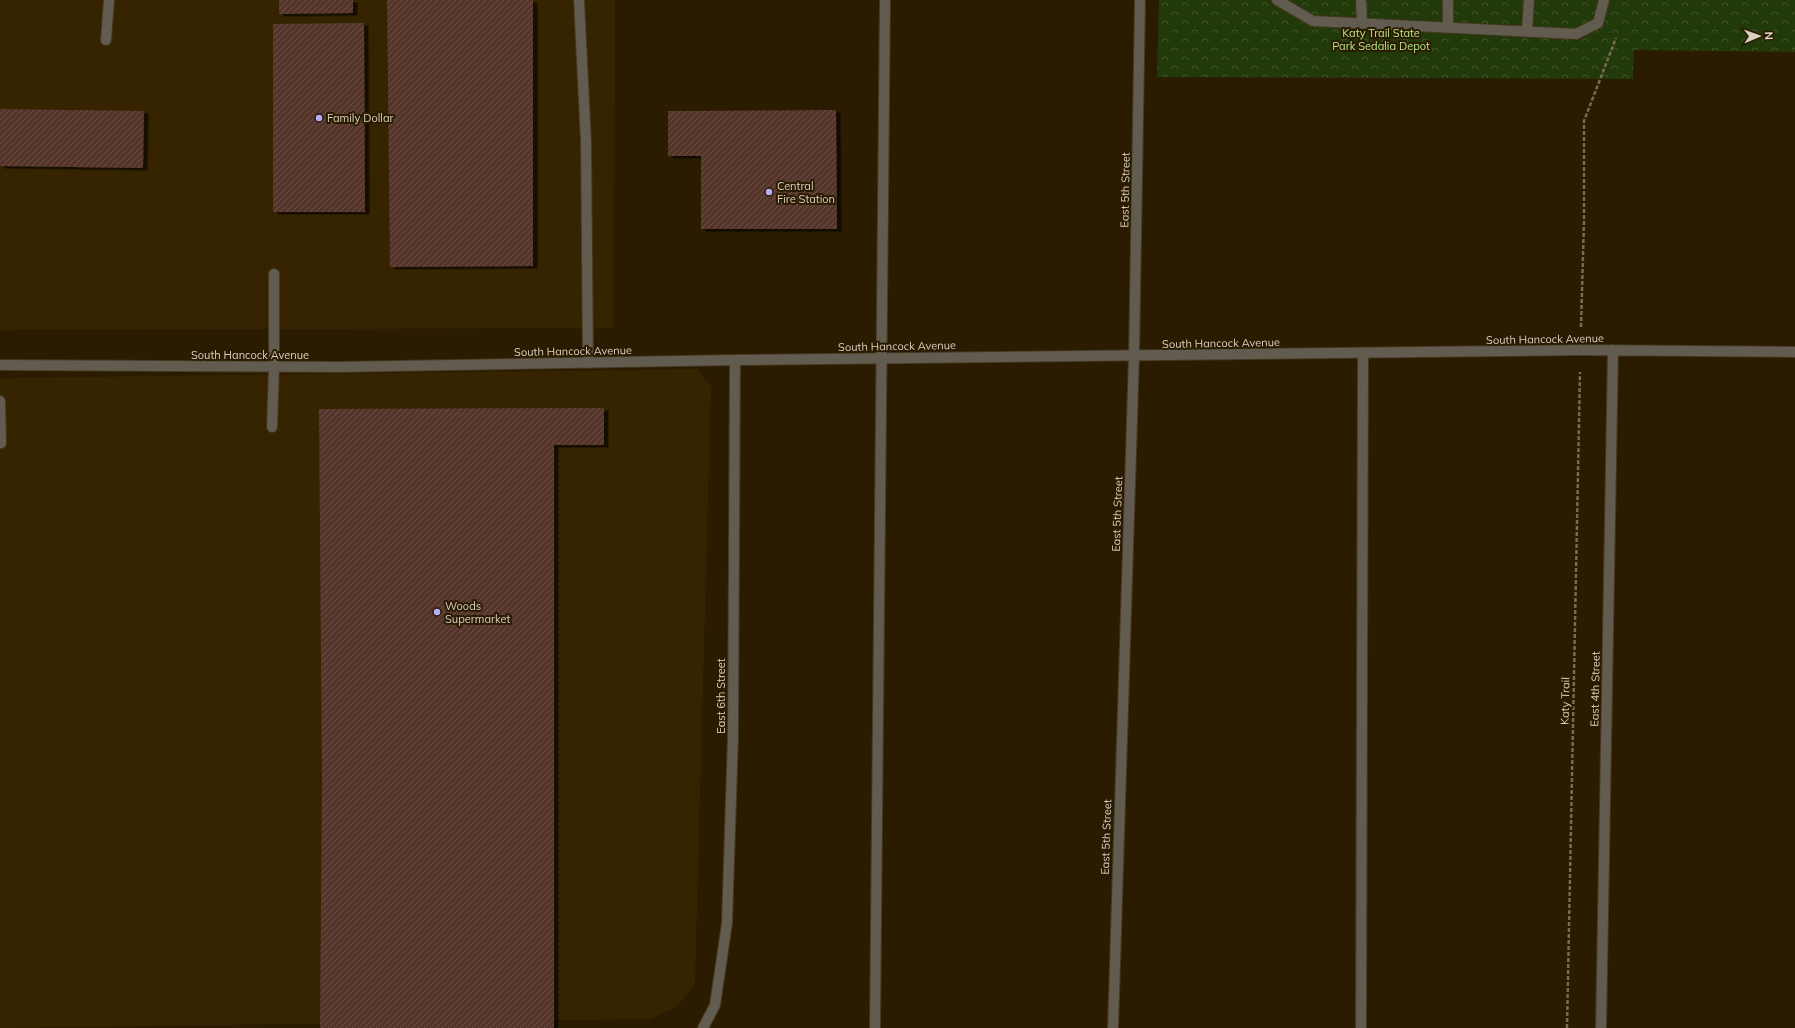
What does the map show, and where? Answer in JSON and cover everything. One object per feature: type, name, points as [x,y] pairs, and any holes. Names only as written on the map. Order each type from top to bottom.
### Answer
[{"type":"street","points":[[106,40],[109,0]]},
{"type":"street","points":[[578,0],[586,142],[588,362]]},
{"type":"street","points":[[875,1028],[885,0]]},
{"type":"street","name":"East 5th Street","points":[[1113,1028],[1134,356],[1140,0]]},
{"type":"street","points":[[1277,0],[1313,21],[1576,34],[1598,23],[1604,0]]},
{"type":"street","points":[[1361,0],[1362,23]]},
{"type":"street","points":[[1448,0],[1448,27]]},
{"type":"street","points":[[1527,31],[1529,0]]},
{"type":"street","points":[[272,427],[274,367],[274,274]]},
{"type":"street","name":"South Hancock Avenue","points":[[0,366],[274,367],[882,358],[1363,354],[1613,350],[1795,352]]},
{"type":"street","name":"East 4th Street","points":[[1601,1028],[1613,350]]},
{"type":"street","points":[[1361,1028],[1363,354]]},
{"type":"street","name":"East 6th Street","points":[[703,1028],[715,1005],[727,923],[733,736],[735,360]]},
{"type":"street","points":[[0,401],[1,443]]},
{"type":"path","points":[[1581,323],[1584,221],[1584,121],[1617,36]]},
{"type":"path","name":"Katy Trail","points":[[1567,1028],[1580,374]]},
{"type":"shaded area","points":[[0,0],[615,0],[614,328],[0,330]]},
{"type":"shaded area","points":[[697,369],[711,386],[695,983],[678,1006],[651,1019],[0,1028],[0,378]]},
{"type":"green space","name":"Katy Trail State Park Sedalia Depot","points":[[1159,0],[1795,0],[1795,52],[1634,50],[1633,79],[1157,77]]},
{"type":"building","points":[[279,0],[353,0],[353,13],[279,14]]},
{"type":"building","points":[[387,0],[533,0],[533,266],[390,267]]},
{"type":"building","name":"Family Dollar","points":[[364,23],[365,212],[273,212],[273,24]]},
{"type":"building","points":[[0,109],[144,111],[143,168],[0,166]]},
{"type":"building","name":"Central Fire Station","points":[[836,110],[837,229],[701,229],[701,156],[668,156],[668,111]]},
{"type":"building","name":"Woods Supermarket","points":[[604,408],[604,445],[554,445],[554,1028],[320,1028],[322,780],[319,409]]},
{"type":"place","name":"Family Dollar","points":[[319,118]]},
{"type":"place","name":"Central Fire Station","points":[[769,192]]},
{"type":"place","name":"Woods Supermarket","points":[[437,612]]}]
